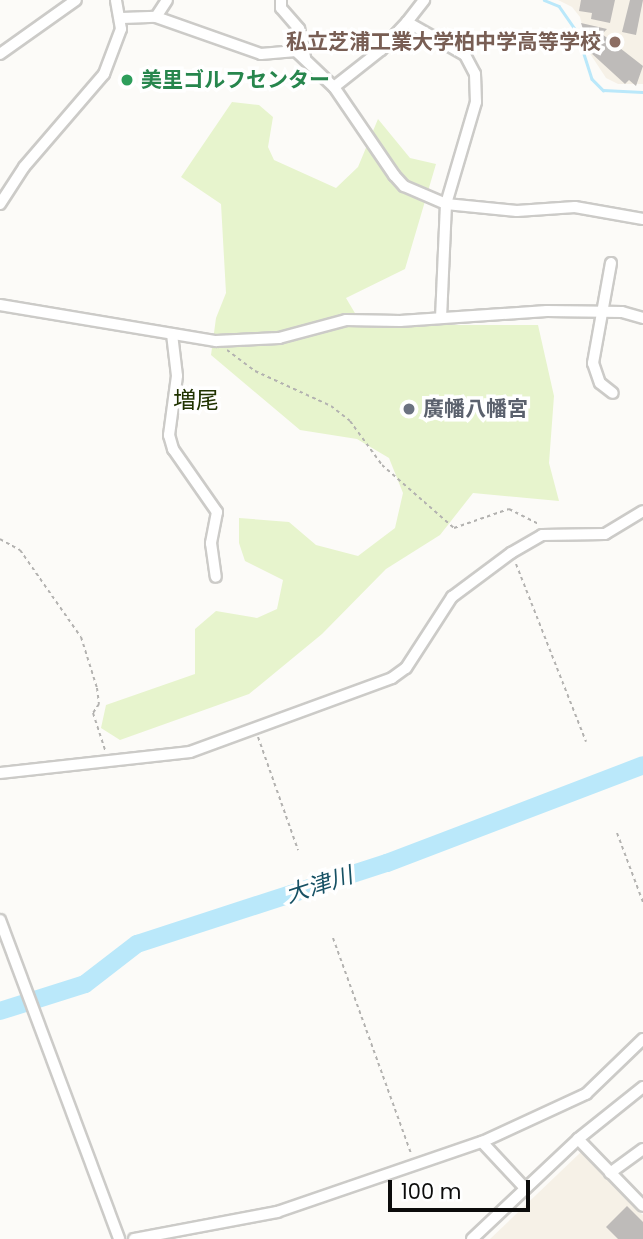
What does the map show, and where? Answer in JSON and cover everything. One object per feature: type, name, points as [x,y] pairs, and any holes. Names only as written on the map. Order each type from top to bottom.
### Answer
[{"type":"street","points":[[0,54],[76,0]]},
{"type":"street","points":[[0,204],[24,167],[98,83],[118,45],[122,18],[116,0]]},
{"type":"street","points":[[156,17],[167,0]]},
{"type":"street","points":[[281,0],[281,8],[299,29],[305,57]]},
{"type":"street","points":[[334,87],[407,22],[424,0]]},
{"type":"street","points":[[122,18],[156,17],[261,54],[286,49],[305,57],[334,87],[404,186],[446,204],[517,211],[575,207],[643,219]]},
{"type":"street","points":[[407,22],[465,55],[475,74],[476,102],[446,204],[441,318]]},
{"type":"street","points":[[611,263],[599,312],[593,373],[613,393]]},
{"type":"street","points":[[0,305],[216,341],[279,338],[330,321],[599,312],[643,318]]},
{"type":"street","points":[[172,334],[177,376],[169,435],[173,449],[216,512],[211,543],[216,577]]},
{"type":"street","points":[[0,773],[190,752],[254,730],[406,668],[452,597],[511,553],[542,535],[605,534],[643,511]]},
{"type":"street","points":[[0,920],[119,1239]]},
{"type":"street","points":[[134,1239],[277,1212],[482,1142],[586,1094],[643,1039]]},
{"type":"street","points":[[472,1239],[524,1187],[578,1139],[643,1087]]},
{"type":"street","points":[[578,1139],[643,1206]]},
{"type":"street","points":[[482,1142],[524,1187]]},
{"type":"street","points":[[610,1173],[643,1149]]},
{"type":"path","points":[[216,341],[255,370],[341,413],[382,465],[454,528],[509,509],[530,516],[542,535]]},
{"type":"path","points":[[0,539],[20,551],[81,637],[97,688],[99,704],[93,713],[108,761]]},
{"type":"path","points":[[511,553],[586,742]]},
{"type":"path","points":[[254,730],[298,850]]},
{"type":"path","points":[[617,833],[643,902]]},
{"type":"path","points":[[333,938],[415,1163]]},
{"type":"shaded area","name":"私立芝浦工業大学柏中学高等学校","points":[[558,0],[643,0],[643,84],[618,84],[606,78],[589,52],[580,17],[572,7]]},
{"type":"shaded area","points":[[581,1152],[643,1215],[643,1239],[490,1239]]},
{"type":"green space","points":[[232,102],[259,105],[273,117],[268,147],[274,160],[336,188],[358,167],[378,119],[410,158],[436,164],[405,269],[346,298],[362,325],[538,325],[554,396],[549,463],[559,501],[473,493],[440,535],[386,569],[322,634],[249,694],[120,740],[101,728],[106,705],[195,674],[195,629],[216,611],[257,618],[277,609],[283,580],[245,561],[239,543],[239,518],[289,522],[316,545],[358,556],[395,528],[403,493],[389,458],[357,439],[300,430],[211,355],[216,318],[226,293],[221,204],[181,177]]},
{"type":"building","points":[[581,0],[615,0],[610,23],[591,19],[592,13],[579,11]]},
{"type":"building","points":[[630,0],[643,0],[636,35],[622,32]]},
{"type":"building","points":[[581,23],[607,29],[602,34],[643,66],[636,86],[629,80],[625,84],[590,52],[600,37],[589,47]]},
{"type":"building","points":[[627,1206],[643,1222],[643,1239],[618,1239],[606,1227]]},
{"type":"waterway","points":[[544,0],[559,6],[577,32],[592,79],[603,90],[643,92]]},
{"type":"waterway","name":"大津川","points":[[0,1011],[85,984],[137,944],[387,863],[643,765]]},
{"type":"place","name":"私立芝浦工業大学柏中学高等学校","points":[[615,42]]},
{"type":"place","name":"美里ゴルフセンター","points":[[127,80]]},
{"type":"place","name":"廣幡八幡宮","points":[[409,409]]},
{"type":"district","name":"増尾","points":[[196,400]]}]
